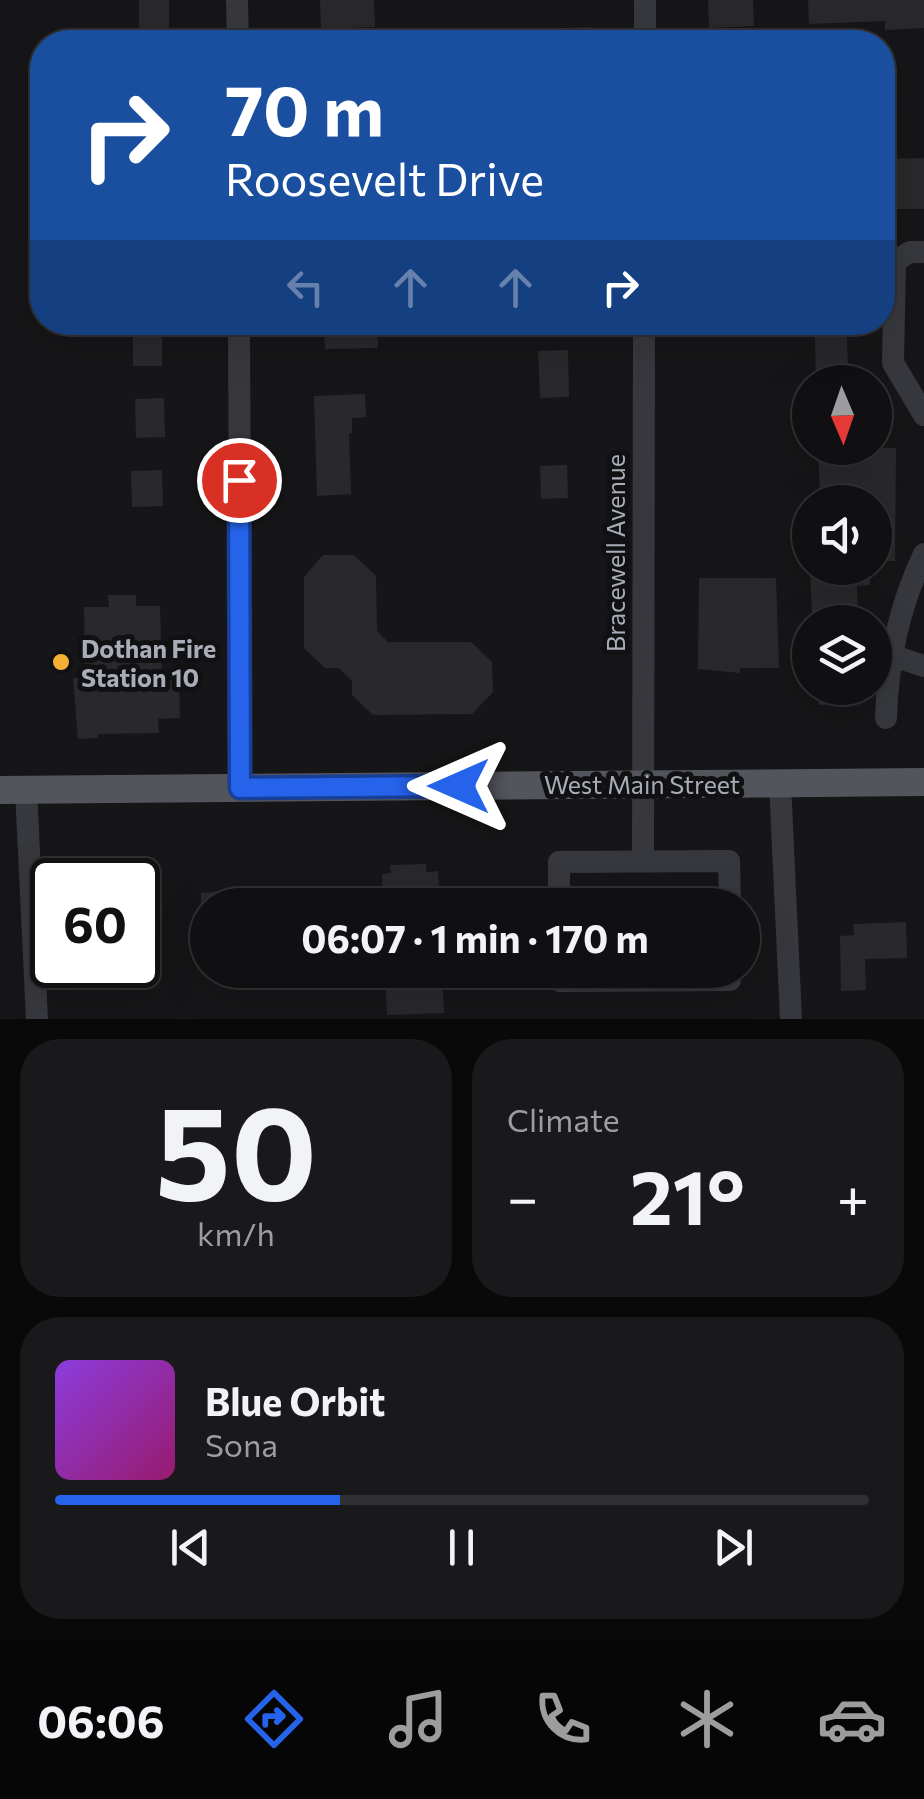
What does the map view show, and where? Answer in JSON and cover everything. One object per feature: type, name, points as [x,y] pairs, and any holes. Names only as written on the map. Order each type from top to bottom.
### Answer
[{"type":"main road","name":"West Main Street","points":[[13,790],[924,782]]},
{"type":"street","points":[[238,0],[238,30]]},
{"type":"street","points":[[645,0],[645,30]]},
{"type":"street","points":[[895,261],[910,252],[924,252]]},
{"type":"street","points":[[238,335],[240,788]]},
{"type":"street","name":"Bracewell Avenue","points":[[644,335],[644,862]]},
{"type":"street","points":[[893,335],[896,372],[924,416]]},
{"type":"street","points":[[892,647],[902,606],[924,554]]},
{"type":"street","points":[[892,656],[924,666]]},
{"type":"street","points":[[886,718],[887,705]]},
{"type":"street","points":[[780,783],[791,1019]]},
{"type":"street","points":[[13,790],[37,1019]]},
{"type":"street","points":[[559,888],[559,862],[730,861],[730,888]]},
{"type":"building","points":[[139,0],[169,0],[169,29],[139,29]]},
{"type":"building","points":[[320,0],[374,0],[375,27],[321,29]]},
{"type":"building","points":[[708,0],[753,0],[754,26],[709,28]]},
{"type":"building","points":[[808,0],[924,0],[924,28],[885,30],[885,21],[809,24]]},
{"type":"building","points":[[593,27],[593,30],[539,29]]},
{"type":"building","points":[[924,158],[924,209],[895,209],[895,159]]},
{"type":"building","points":[[133,335],[162,335],[162,366],[133,366]]},
{"type":"building","points":[[324,335],[377,335],[378,348],[325,349]]},
{"type":"building","points":[[815,335],[847,335],[848,365],[816,365]]},
{"type":"building","points":[[568,350],[569,397],[540,398],[538,351]]},
{"type":"building","points":[[365,394],[366,417],[352,418],[349,433],[351,494],[317,496],[314,396]]},
{"type":"building","points":[[164,398],[165,437],[136,438],[135,399]]},
{"type":"building","points":[[892,448],[896,448],[895,561],[892,485],[820,485],[819,465],[892,465]]},
{"type":"building","points":[[567,465],[568,498],[541,499],[540,466]]},
{"type":"building","points":[[162,470],[163,506],[132,507],[131,471]]},
{"type":"building","points":[[323,555],[354,555],[376,576],[377,631],[388,642],[471,642],[492,662],[493,692],[472,714],[373,715],[352,695],[352,681],[339,668],[325,668],[304,648],[304,577]]},
{"type":"building","points":[[699,578],[776,578],[779,668],[740,668],[740,673],[698,669]]},
{"type":"building","points":[[811,585],[870,585],[857,586],[858,605],[811,605]]},
{"type":"building","points":[[108,595],[136,595],[136,606],[160,606],[162,676],[179,676],[180,718],[158,719],[159,733],[98,734],[98,738],[78,739],[73,678],[85,678],[84,607],[109,607]]},
{"type":"building","points":[[426,864],[426,872],[438,871],[439,888],[382,888],[382,874],[391,873],[390,865]]},
{"type":"building","points":[[906,922],[907,958],[865,959],[866,990],[841,991],[840,936],[854,935],[853,924]]},
{"type":"building","points":[[386,988],[443,988],[444,1013],[387,1015]]},
{"type":"place","name":"Dothan Fire Station 10","points":[[61,662]]},
{"type":"route","points":[[239,480],[240,788],[459,786]]}]
